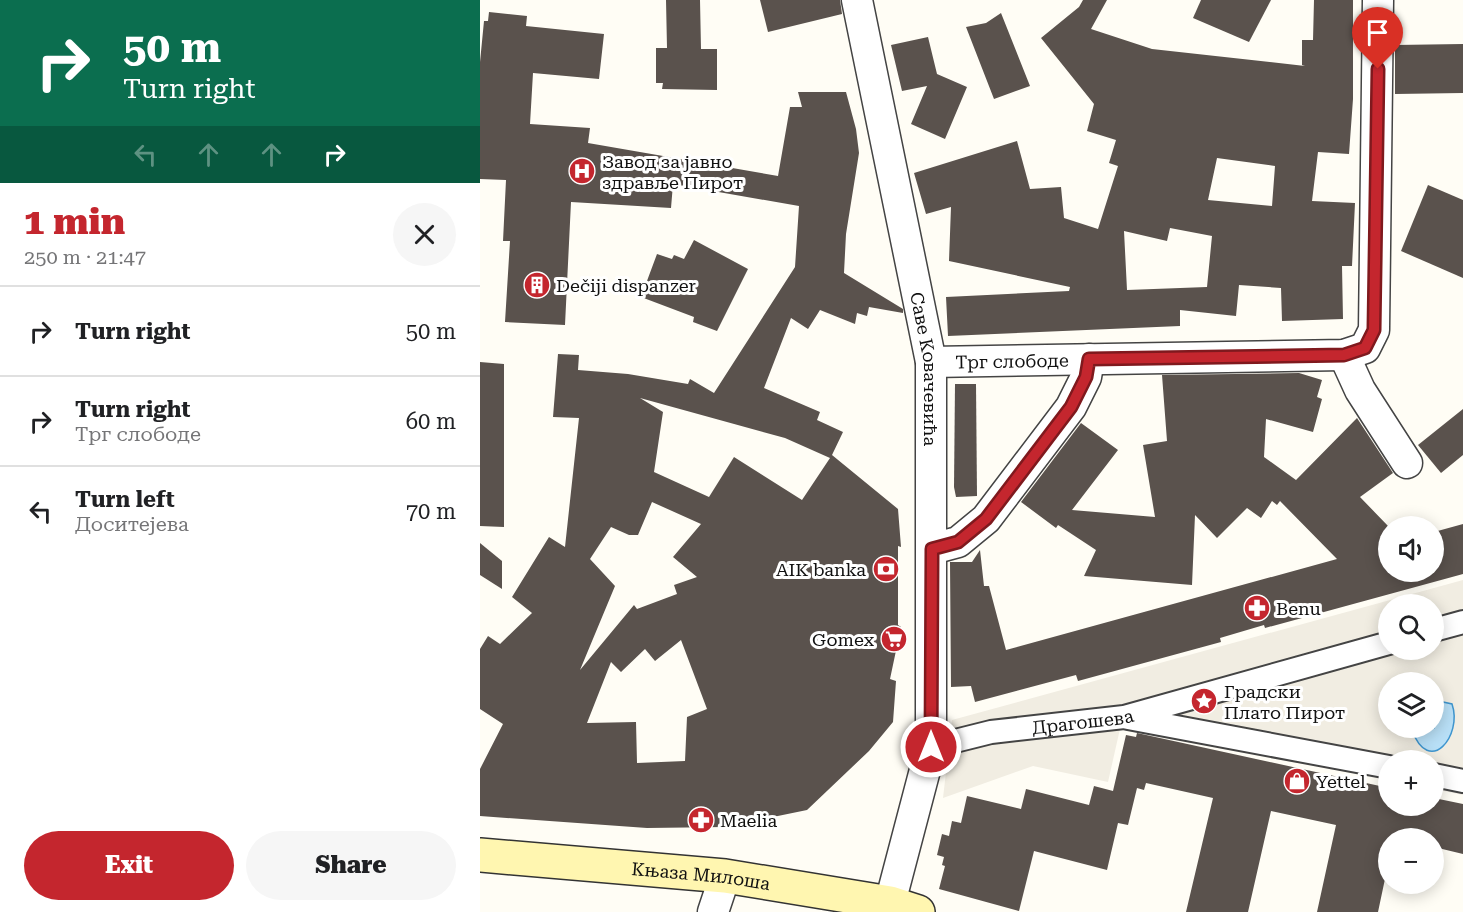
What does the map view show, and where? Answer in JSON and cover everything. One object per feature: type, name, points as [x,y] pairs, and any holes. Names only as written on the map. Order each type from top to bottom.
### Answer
[{"type":"main road","name":"Књаза Милоша","points":[[480,855],[725,876],[904,907]]},
{"type":"street","name":"Саве Ковачевића","points":[[857,0],[931,362],[931,747]]},
{"type":"street","points":[[1378,0],[1374,330],[1365,348],[1344,355],[1360,390],[1407,463]]},
{"type":"street","name":"Трг слободе","points":[[931,362],[1344,355]]},
{"type":"street","points":[[932,549],[958,542],[986,519],[1071,407],[1086,377],[1089,359]]},
{"type":"street","points":[[1444,627],[1463,622]]},
{"type":"street","name":"Драгошева","points":[[931,747],[991,732],[1124,717],[1378,646]]},
{"type":"street","points":[[1124,717],[1378,765]]},
{"type":"street","points":[[904,907],[931,747]]},
{"type":"street","points":[[1444,777],[1463,781]]},
{"type":"street","points":[[713,912],[725,876]]},
{"type":"shaded area","name":"Градски Плато Пирот","points":[[1463,580],[1463,795],[1444,791],[1444,750],[1378,750],[1378,777],[1122,720],[1108,782],[1033,766],[943,798],[952,720],[1378,603],[1378,660],[1444,660],[1444,594],[1412,594]]},
{"type":"water","points":[[1444,702],[1452,704],[1453,728],[1449,739],[1437,750],[1427,750],[1419,744],[1416,738],[1444,738]]},
{"type":"building","points":[[666,0],[700,0],[701,49],[717,49],[717,90],[662,89],[663,83],[656,83],[656,48],[667,48]]},
{"type":"building","points":[[760,0],[840,0],[842,14],[768,32]]},
{"type":"building","points":[[1083,0],[1107,0],[1091,29],[1152,49],[1305,66],[1302,65],[1302,40],[1313,40],[1314,0],[1353,0],[1353,99],[1349,154],[1318,152],[1312,201],[1355,203],[1352,266],[1342,266],[1343,319],[1282,321],[1281,288],[1239,285],[1236,316],[1180,310],[1180,326],[948,336],[946,297],[1069,291],[1070,287],[949,261],[951,207],[926,214],[914,173],[1017,141],[1030,189],[1061,187],[1064,218],[1098,229],[1118,166],[1109,163],[1116,140],[1087,131],[1094,104],[1041,38],[1079,7]],"holes":[[[1217,158],[1275,166],[1272,206],[1208,200]],[[1170,228],[1212,236],[1207,287],[1127,290],[1124,231],[1167,241]]]},
{"type":"building","points":[[1201,0],[1271,0],[1249,42],[1193,18]]},
{"type":"building","points":[[489,12],[527,16],[526,26],[604,34],[599,79],[533,73],[530,124],[590,128],[588,143],[778,176],[790,107],[802,107],[798,92],[846,92],[856,129],[859,153],[846,234],[844,273],[903,309],[903,313],[869,307],[867,316],[857,313],[855,324],[820,310],[808,329],[791,318],[764,388],[820,412],[817,420],[843,432],[832,455],[898,509],[901,547],[898,546],[898,625],[901,627],[890,679],[896,681],[893,722],[869,751],[807,810],[725,827],[647,828],[480,816],[480,769],[503,724],[480,709],[480,649],[488,636],[500,644],[532,613],[512,597],[549,537],[565,547],[579,418],[553,417],[558,354],[579,355],[578,370],[628,374],[688,384],[690,379],[714,393],[795,267],[799,206],[673,184],[671,208],[571,202],[565,325],[505,322],[510,241],[503,241],[506,180],[480,179],[480,62],[484,21],[488,21]],"holes":[[[640,398],[785,438],[830,458],[802,500],[734,457],[709,497],[654,472],[663,412]],[[652,502],[701,524],[673,557],[697,577],[674,585],[677,594],[637,609],[634,605],[580,670],[615,586],[590,559],[611,527],[629,535],[638,535]],[[681,640],[707,709],[687,717],[685,761],[637,763],[636,722],[587,723],[611,662],[621,672],[645,649],[655,661]]]},
{"type":"building","points":[[1001,13],[1030,86],[994,99],[966,27],[986,23]]},
{"type":"building","points":[[928,37],[937,74],[967,87],[945,139],[911,124],[927,86],[902,91],[891,45]]},
{"type":"building","points":[[1463,44],[1463,93],[1395,94],[1395,45]]},
{"type":"building","points":[[1428,185],[1463,200],[1463,278],[1401,251]]},
{"type":"building","points":[[694,240],[748,269],[717,331],[693,322],[694,317],[641,297],[657,254],[672,259],[674,255],[684,259]]},
{"type":"building","points":[[480,362],[504,364],[504,527],[480,526]]},
{"type":"building","points":[[1299,373],[1322,380],[1317,397],[1322,399],[1313,432],[1266,419],[1264,457],[1296,480],[1357,418],[1393,473],[1360,497],[1378,516],[1378,582],[1434,582],[1390,594],[1378,594],[1378,597],[1265,628],[1264,625],[1220,638],[1221,642],[1078,681],[1076,675],[975,702],[971,686],[951,687],[950,562],[972,562],[980,550],[984,586],[989,586],[1006,650],[1337,559],[1280,501],[1277,505],[1272,501],[1261,518],[1247,508],[1217,538],[1195,515],[1192,585],[1084,576],[1096,550],[1058,525],[1056,528],[1021,502],[1081,423],[1118,450],[1072,510],[1155,517],[1143,445],[1167,441],[1162,375]]},
{"type":"building","points":[[955,384],[976,384],[977,496],[956,497],[954,487]]},
{"type":"building","points":[[1463,409],[1463,455],[1441,473],[1418,445]]},
{"type":"building","points":[[1463,524],[1463,574],[1444,579],[1444,529]]},
{"type":"building","points":[[480,543],[502,561],[502,589],[480,575]]},
{"type":"building","points":[[1137,733],[1378,786],[1378,816],[1444,816],[1444,800],[1463,804],[1463,854],[1444,849],[1444,828],[1378,828],[1378,894],[1382,894],[1378,912],[1317,912],[1336,825],[1271,811],[1248,912],[1186,912],[1213,798],[1146,783],[1144,790],[1137,788],[1128,825],[1118,823],[1107,870],[1034,851],[1019,911],[939,889],[945,866],[942,865],[944,857],[937,855],[942,834],[949,836],[952,821],[961,823],[967,796],[1021,809],[1026,789],[1089,805],[1094,786],[1113,791],[1126,735],[1136,737]]},
{"type":"place","name":"Завод за јавно здравље Пирот","points":[[582,171]]},
{"type":"place","name":"Dečiji dispanzer","points":[[537,285]]},
{"type":"place","name":"AIK banka","points":[[886,569]]},
{"type":"place","name":"Benu","points":[[1257,608]]},
{"type":"place","name":"Gomex","points":[[894,639]]},
{"type":"place","name":"Градски Плато Пирот","points":[[1204,701]]},
{"type":"place","name":"Yettel","points":[[1297,781]]},
{"type":"place","name":"Maelia","points":[[701,820]]},
{"type":"route","points":[[931,747],[932,549],[958,542],[978,528],[986,519],[1071,407],[1080,393],[1089,359],[1344,355],[1365,348],[1374,330],[1378,69]]}]
